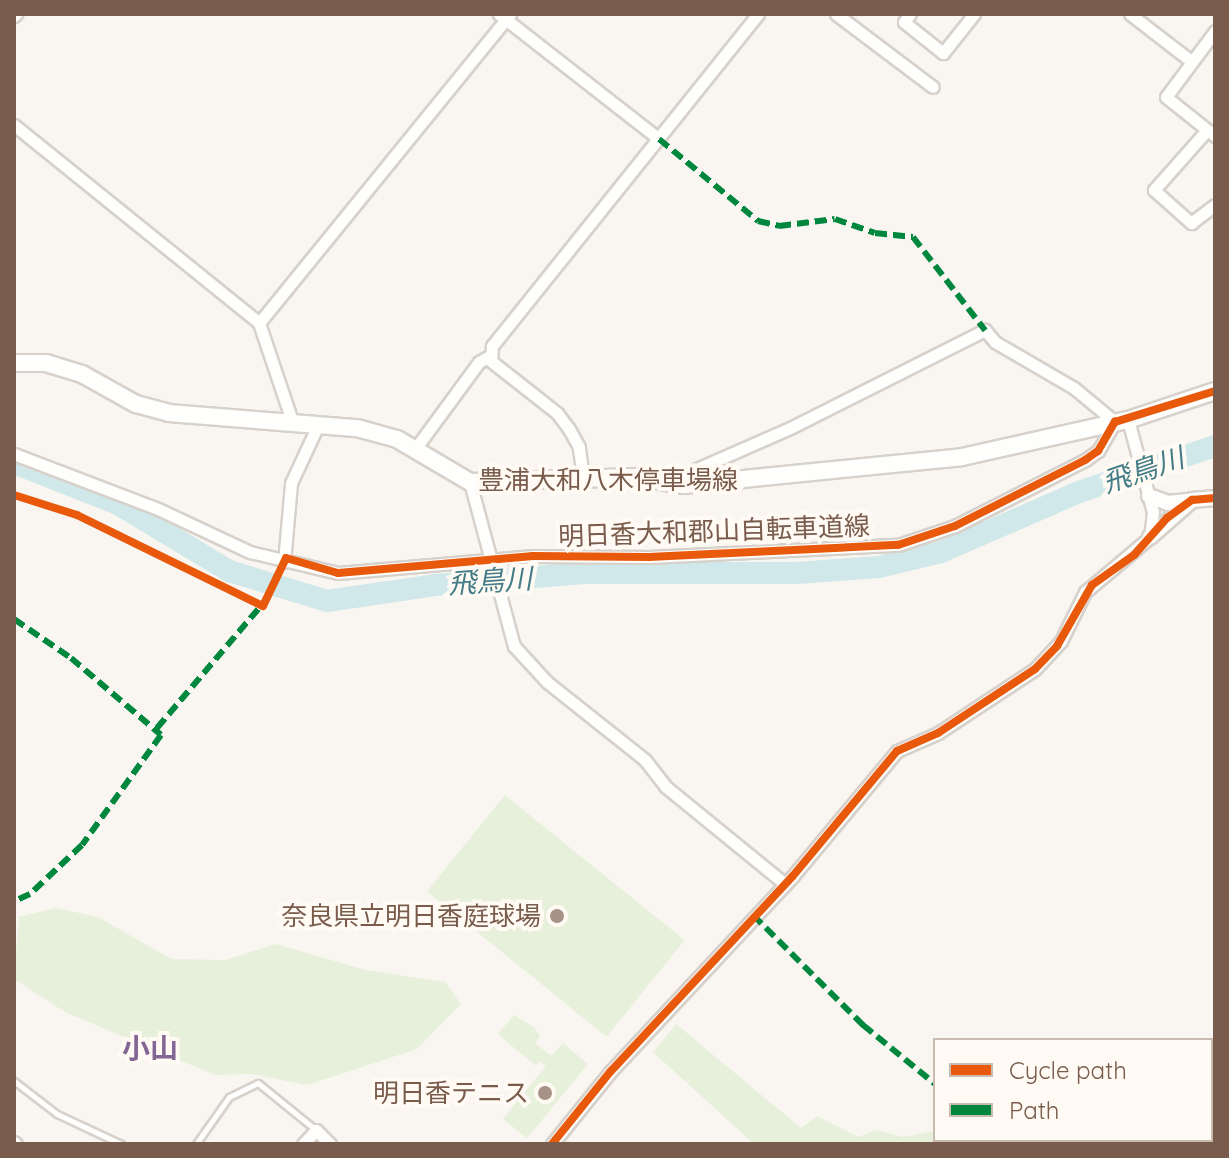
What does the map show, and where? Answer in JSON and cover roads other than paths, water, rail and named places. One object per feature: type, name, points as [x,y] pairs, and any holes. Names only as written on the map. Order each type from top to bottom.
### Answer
[{"type":"main road","name":"豊浦大和八木停車場線","points":[[14,363],[46,363],[82,374],[136,404],[169,413],[357,428],[415,449],[470,482],[583,477],[738,482],[962,457],[1125,424],[1215,391]]},
{"type":"street","points":[[583,477],[579,447],[563,421],[491,361],[492,346],[758,14]]},
{"type":"street","points":[[836,14],[933,87]]},
{"type":"street","points":[[910,14],[904,22],[943,53],[974,14]]},
{"type":"street","points":[[1130,14],[1192,62]]},
{"type":"street","points":[[259,323],[505,16],[659,139]]},
{"type":"street","points":[[1215,31],[1166,97],[1211,133],[1154,190],[1191,223],[1215,205]]},
{"type":"street","points":[[14,125],[259,323],[292,421]]},
{"type":"street","points":[[666,482],[790,428],[985,330],[995,342],[1074,388],[1125,424],[1147,491],[1150,537]]},
{"type":"street","points":[[415,449],[479,362],[491,355]]},
{"type":"street","points":[[284,561],[291,483],[319,423]]},
{"type":"street","name":"明日香大和郡山自転車道線","points":[[14,454],[158,509],[250,552],[338,573],[494,565],[533,556],[649,557],[898,545],[966,521],[1085,460],[1125,424]]},
{"type":"street","points":[[470,482],[507,606],[514,646],[547,682],[645,760],[666,787],[785,884]]},
{"type":"street","points":[[1147,491],[1168,503],[1215,498]]},
{"type":"street","points":[[552,1144],[611,1071],[785,884],[897,751],[938,733],[1035,669],[1061,641],[1092,585],[1192,500]]},
{"type":"street","points":[[303,1144],[316,1130],[330,1144]]},
{"type":"lane","points":[[14,1081],[57,1114],[121,1144]]},
{"type":"lane","points":[[196,1144],[229,1097],[258,1083],[316,1130]]},
{"type":"waterway","name":"飛鳥川","points":[[14,463],[118,504],[229,571],[327,601],[435,585],[585,573],[796,573],[879,567],[941,552],[1079,492],[1215,446]]},
{"type":"place","name":"奈良県立明日香庭球場","points":[[557,916]]},
{"type":"place","name":"明日香テニス","points":[[545,1093]]},
{"type":"district","name":"小山","points":[[150,1048]]}]
